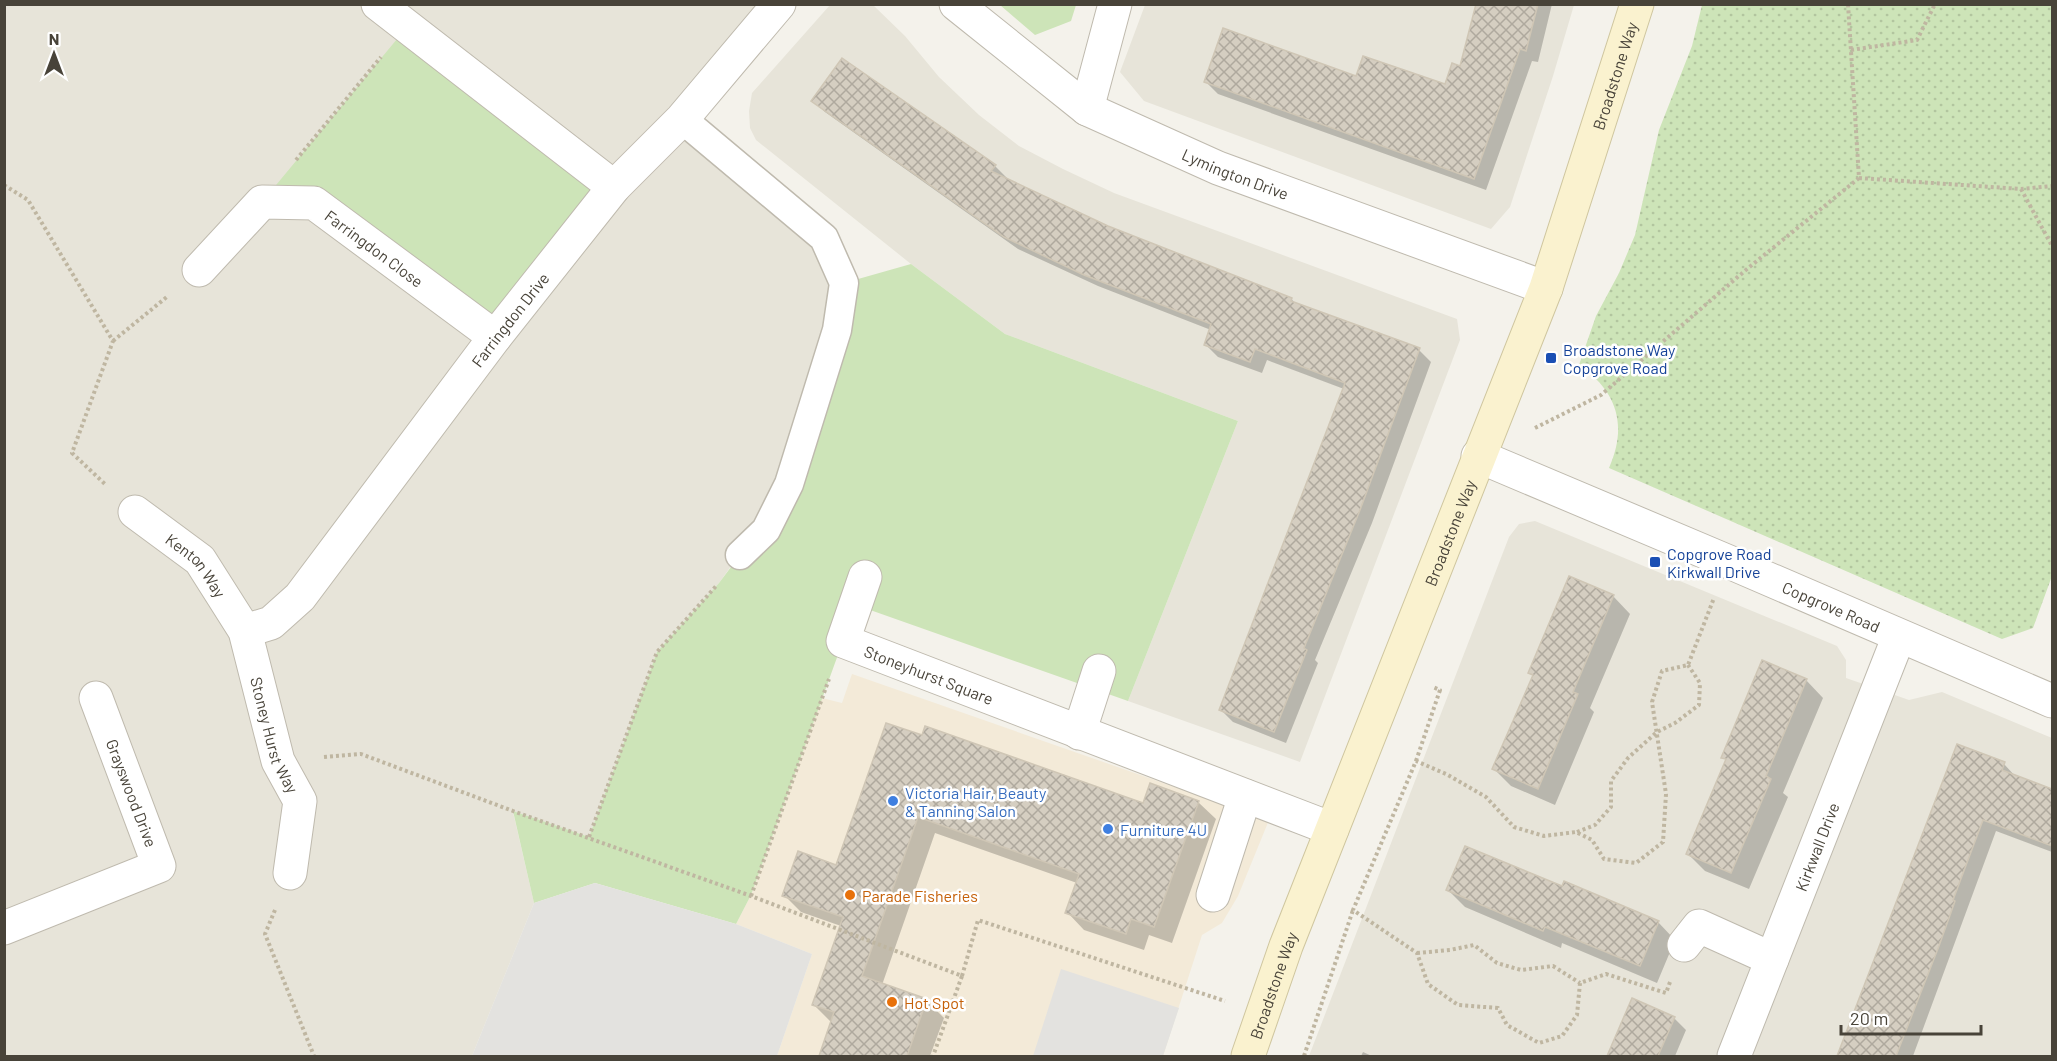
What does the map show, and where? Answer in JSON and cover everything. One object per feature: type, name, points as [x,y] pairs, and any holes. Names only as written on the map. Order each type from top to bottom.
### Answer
[{"type":"street","points":[[378,4],[614,187]]},
{"type":"street","name":"Farringdon Drive","points":[[245,631],[271,623],[300,597],[495,337],[614,187],[682,119],[779,4]]},
{"type":"street","name":"Lymington Drive","points":[[956,4],[1087,109],[1218,168],[1546,288]]},
{"type":"street","points":[[1087,109],[1115,4]]},
{"type":"street","name":"Broadstone Way","points":[[1248,1056],[1286,946],[1546,288],[1637,4]]},
{"type":"street","points":[[199,270],[262,202]]},
{"type":"street","name":"Farringdon Close","points":[[262,202],[314,203],[495,337]]},
{"type":"street","name":"Copgrove Road","points":[[1478,456],[1899,636],[2050,691]]},
{"type":"street","name":"Kenton Way","points":[[135,512],[200,560],[245,631]]},
{"type":"street","name":"Stoneyhurst Square","points":[[865,577],[843,641],[1332,829]]},
{"type":"street","name":"Stoney Hurst Way","points":[[245,631],[278,761],[300,801],[290,873]]},
{"type":"street","name":"Kirkwall Drive","points":[[1734,1056],[1899,636]]},
{"type":"street","points":[[1079,733],[1099,670]]},
{"type":"street","name":"Grayswood Drive","points":[[4,928],[159,866],[96,698]]},
{"type":"street","points":[[1213,895],[1245,796]]},
{"type":"street","points":[[1684,945],[1699,926],[1772,958]]},
{"type":"lane","points":[[682,119],[824,238],[844,283],[837,330],[789,484],[766,530],[740,555]]},
{"type":"path","points":[[1848,4],[1859,178]]},
{"type":"path","points":[[1851,50],[1917,40],[1935,4]]},
{"type":"path","points":[[262,202],[406,27]]},
{"type":"path","points":[[1478,456],[1601,395],[1747,269],[1859,178],[2021,189],[2052,186]]},
{"type":"path","points":[[4,186],[28,200],[113,341]]},
{"type":"path","points":[[2021,189],[2052,246]]},
{"type":"path","points":[[135,512],[72,453],[113,341],[199,270]]},
{"type":"path","points":[[589,837],[657,652],[719,583],[740,555]]},
{"type":"path","points":[[1688,665],[1729,562]]},
{"type":"path","points":[[751,896],[843,641]]},
{"type":"path","points":[[1576,832],[1592,840],[1604,859],[1636,863],[1663,842],[1666,794],[1652,702],[1662,670],[1688,665]]},
{"type":"path","points":[[1304,1056],[1353,910],[1416,761],[1446,774],[1486,797],[1514,827],[1544,836],[1576,832],[1595,825],[1611,807],[1611,781],[1628,758],[1657,732],[1676,723],[1698,705],[1700,683],[1688,665]]},
{"type":"path","points":[[278,761],[361,754],[513,812],[751,896],[962,976]]},
{"type":"path","points":[[290,873],[266,934],[314,1056]]},
{"type":"path","points":[[1353,910],[1417,953],[1428,984],[1458,1005],[1498,1008],[1507,1025],[1539,1043],[1563,1036],[1577,1015],[1580,983]]},
{"type":"path","points":[[933,1056],[962,976],[978,920],[1263,1013]]},
{"type":"path","points":[[1417,953],[1473,945],[1497,963],[1521,970],[1553,966],[1580,983]]},
{"type":"path","points":[[1580,983],[1606,974],[1666,993],[1684,945]]},
{"type":"shaded area","points":[[5,5],[778,5],[682,119],[824,238],[844,283],[789,484],[719,583],[657,652],[589,837],[513,812],[534,903],[472,1056],[5,1056]]},
{"type":"shaded area","points":[[830,5],[873,5],[905,36],[939,77],[979,115],[1019,146],[1063,169],[1114,193],[1457,319],[1460,340],[1300,762],[1128,701],[1238,421],[1005,334],[911,264],[756,140],[750,128],[749,111],[752,93]]},
{"type":"shaded area","points":[[1145,5],[1574,5],[1510,207],[1491,229],[1144,101],[1120,72]]},
{"type":"shaded area","points":[[1535,521],[1837,646],[1846,660],[1846,678],[1909,700],[1942,692],[2052,738],[2052,1056],[1309,1056],[1509,537],[1519,524]]},
{"type":"shaded area","points":[[852,674],[1269,820],[1238,896],[1222,923],[1202,935],[1163,1056],[777,1056],[812,954],[736,924],[751,895],[822,698],[842,703]]},
{"type":"shaded area","points":[[595,883],[736,924],[812,954],[777,1056],[472,1056],[534,903]]},
{"type":"shaded area","points":[[1061,969],[1179,1008],[1163,1056],[1033,1056]]},
{"type":"green space","points":[[1000,5],[1076,5],[1071,21],[1035,35]]},
{"type":"green space","points":[[1702,5],[2052,5],[2052,576],[2033,628],[2002,639],[1609,468],[1618,437],[1615,410],[1602,386],[1579,365],[1596,316],[1619,273],[1635,235],[1659,130],[1692,46]]},
{"type":"green space","points":[[407,27],[614,187],[495,337],[314,203],[262,202]]},
{"type":"green space","points":[[911,264],[1005,334],[1238,421],[1128,701],[856,605],[751,895],[736,924],[595,883],[534,903],[513,811],[589,837],[657,652],[719,583],[740,555],[766,530],[844,283]]},
{"type":"building","points":[[1476,4],[1538,4],[1526,51],[1520,49],[1474,179],[1204,82],[1223,28],[1356,76],[1363,56],[1445,84],[1452,63],[1460,66]]},
{"type":"building","points":[[842,58],[996,165],[991,171],[1108,226],[1292,298],[1291,301],[1420,348],[1360,510],[1304,648],[1307,650],[1274,732],[1219,710],[1345,383],[1255,349],[1250,362],[1204,345],[1211,324],[1084,275],[1004,237],[811,101]]},
{"type":"building","points":[[1569,576],[1614,595],[1573,692],[1578,694],[1538,789],[1492,769],[1533,675],[1528,673]]},
{"type":"building","points":[[1762,660],[1807,679],[1766,776],[1771,779],[1731,873],[1686,854],[1726,759],[1721,758]]},
{"type":"building","points":[[886,723],[922,735],[925,726],[1143,803],[1150,783],[1199,801],[1154,927],[1131,919],[1126,934],[1065,913],[1079,874],[918,817],[862,976],[927,999],[907,1056],[819,1056],[834,1012],[812,1005],[843,917],[782,896],[798,851],[836,865]]},
{"type":"building","points":[[1957,744],[2005,762],[2002,770],[2052,789],[2052,846],[1983,820],[1953,900],[1955,901],[1939,946],[1896,1056],[1837,1056]]},
{"type":"building","points":[[1465,846],[1562,886],[1564,881],[1659,921],[1640,966],[1545,927],[1543,931],[1446,890]]},
{"type":"building","points":[[1632,998],[1675,1017],[1658,1056],[1607,1056]]},
{"type":"place","name":"Broadstone Way Copgrove Road","points":[[1551,358]]},
{"type":"place","name":"Copgrove Road Kirkwall Drive","points":[[1655,562]]},
{"type":"place","name":"Victoria Hair, Beauty & Tanning Salon","points":[[893,801]]},
{"type":"place","name":"Furniture 4U","points":[[1108,829]]},
{"type":"place","name":"Parade Fisheries","points":[[850,895]]},
{"type":"place","name":"Hot Spot","points":[[892,1002]]}]
